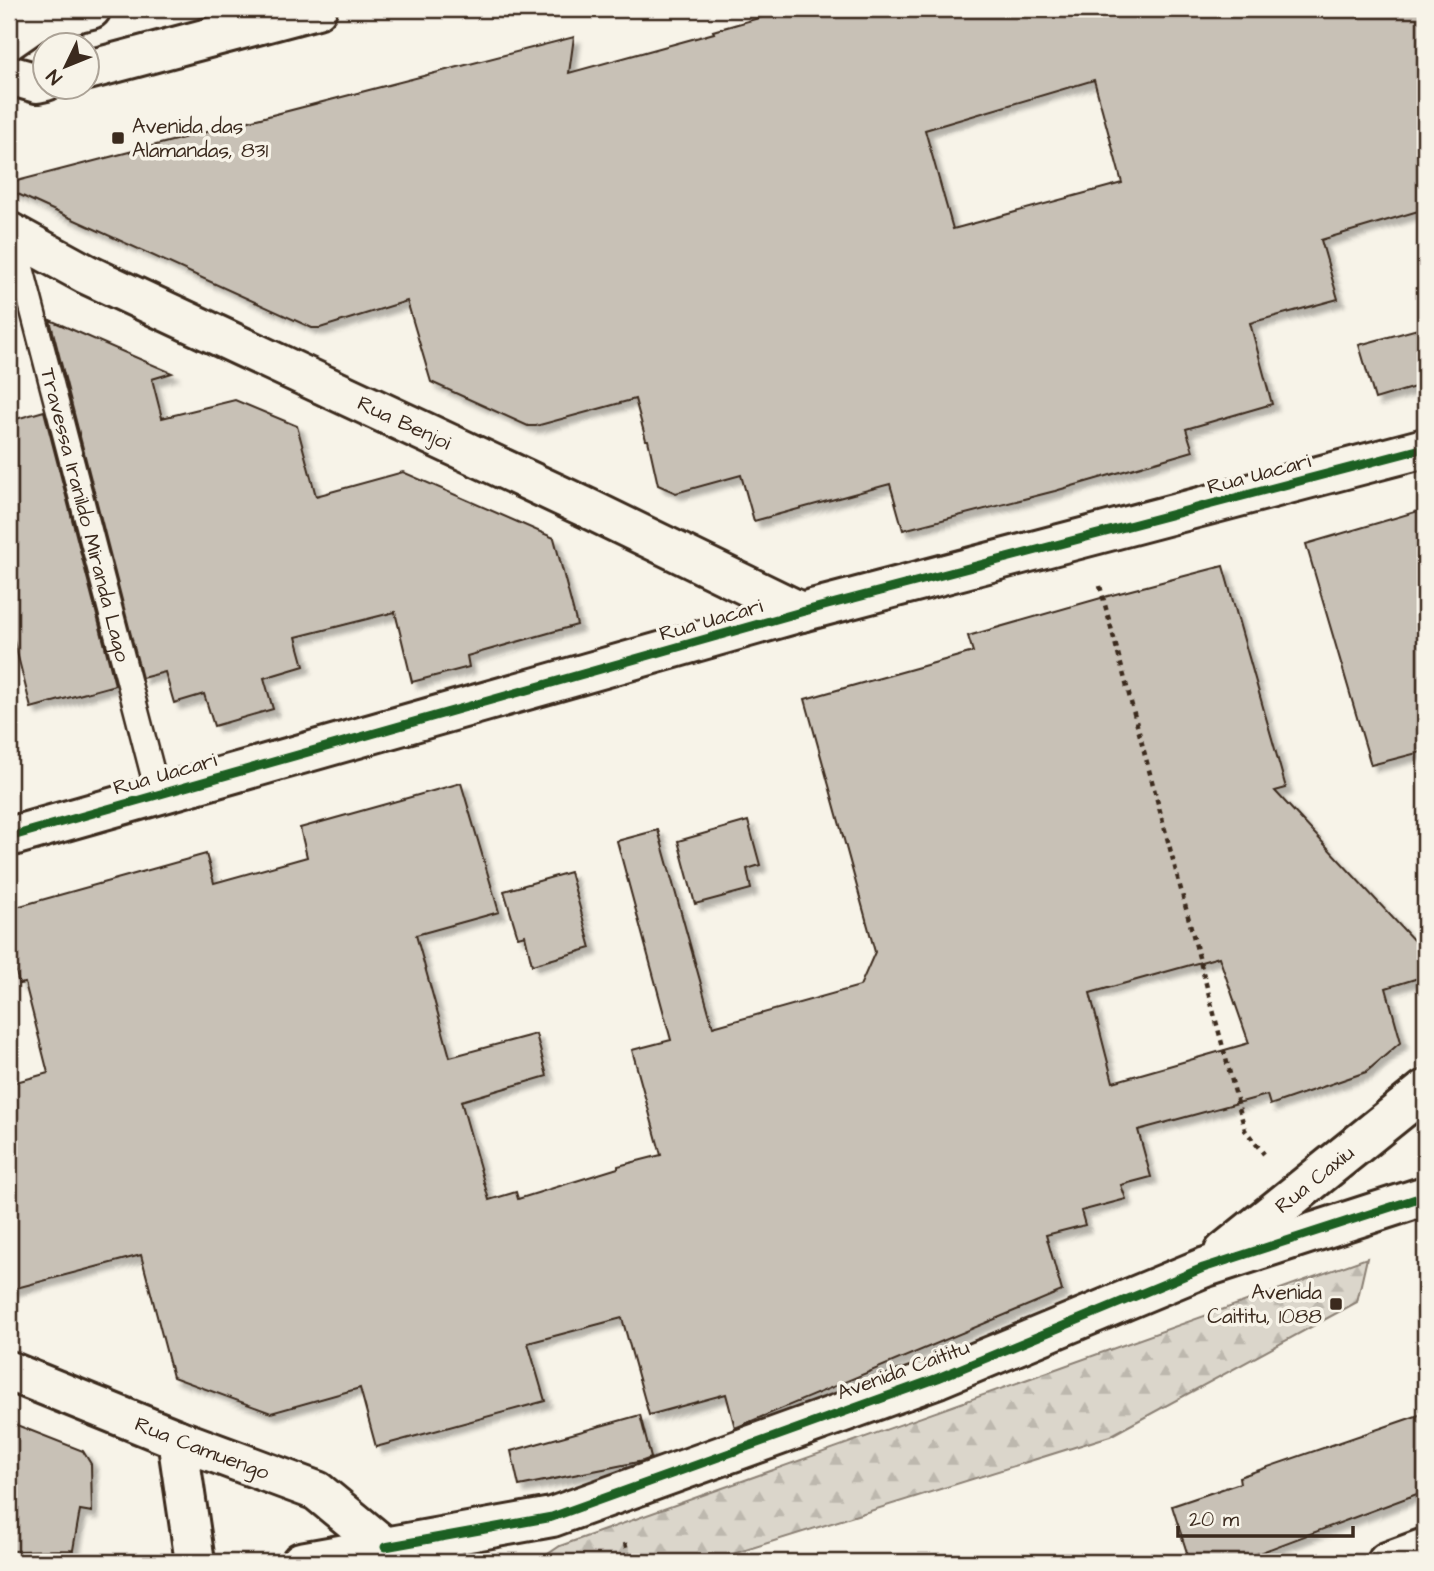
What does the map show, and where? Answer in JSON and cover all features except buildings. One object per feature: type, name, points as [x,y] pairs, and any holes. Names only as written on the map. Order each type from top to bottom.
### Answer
[{"type":"street","points":[[9,40],[35,22],[91,9]]},
{"type":"street","points":[[102,66],[317,9]]},
{"type":"street","points":[[9,75],[32,82]]},
{"type":"street","name":"Rua Benjoi","points":[[11,233],[86,274],[574,502],[801,612]]},
{"type":"street","name":"Rua Uacari","points":[[9,837],[801,612],[1425,447]]},
{"type":"street","name":"Rua Caxiu","points":[[1203,1268],[1425,1090]]},
{"type":"street","name":"Avenida Caititu","points":[[301,1562],[552,1517],[938,1378],[1203,1268],[1425,1196]]},
{"type":"street","name":"Rua Camuengo","points":[[9,1371],[177,1439],[317,1491],[385,1547]]},
{"type":"street","points":[[177,1439],[195,1562]]},
{"type":"street","points":[[1387,1562],[1425,1548]]},
{"type":"lane","name":"Travessa Iranildo Miranda Lago","points":[[11,233],[158,794]]},
{"type":"path","points":[[1087,538],[1245,1130],[1268,1158],[1329,1169]]},
{"type":"green space","points":[[1367,1258],[1357,1302],[1110,1436],[707,1562],[536,1562],[560,1546]]},
{"type":"cycle path","points":[[9,837],[801,612],[1425,448]]},
{"type":"cycle path","points":[[385,1547],[552,1517],[938,1378],[1203,1268],[1425,1196]]},
{"type":"place","name":"Avenida das Alamandas, 831","points":[[118,138]]},
{"type":"place","name":"Avenida Caititu, 1088","points":[[1336,1304]]}]
